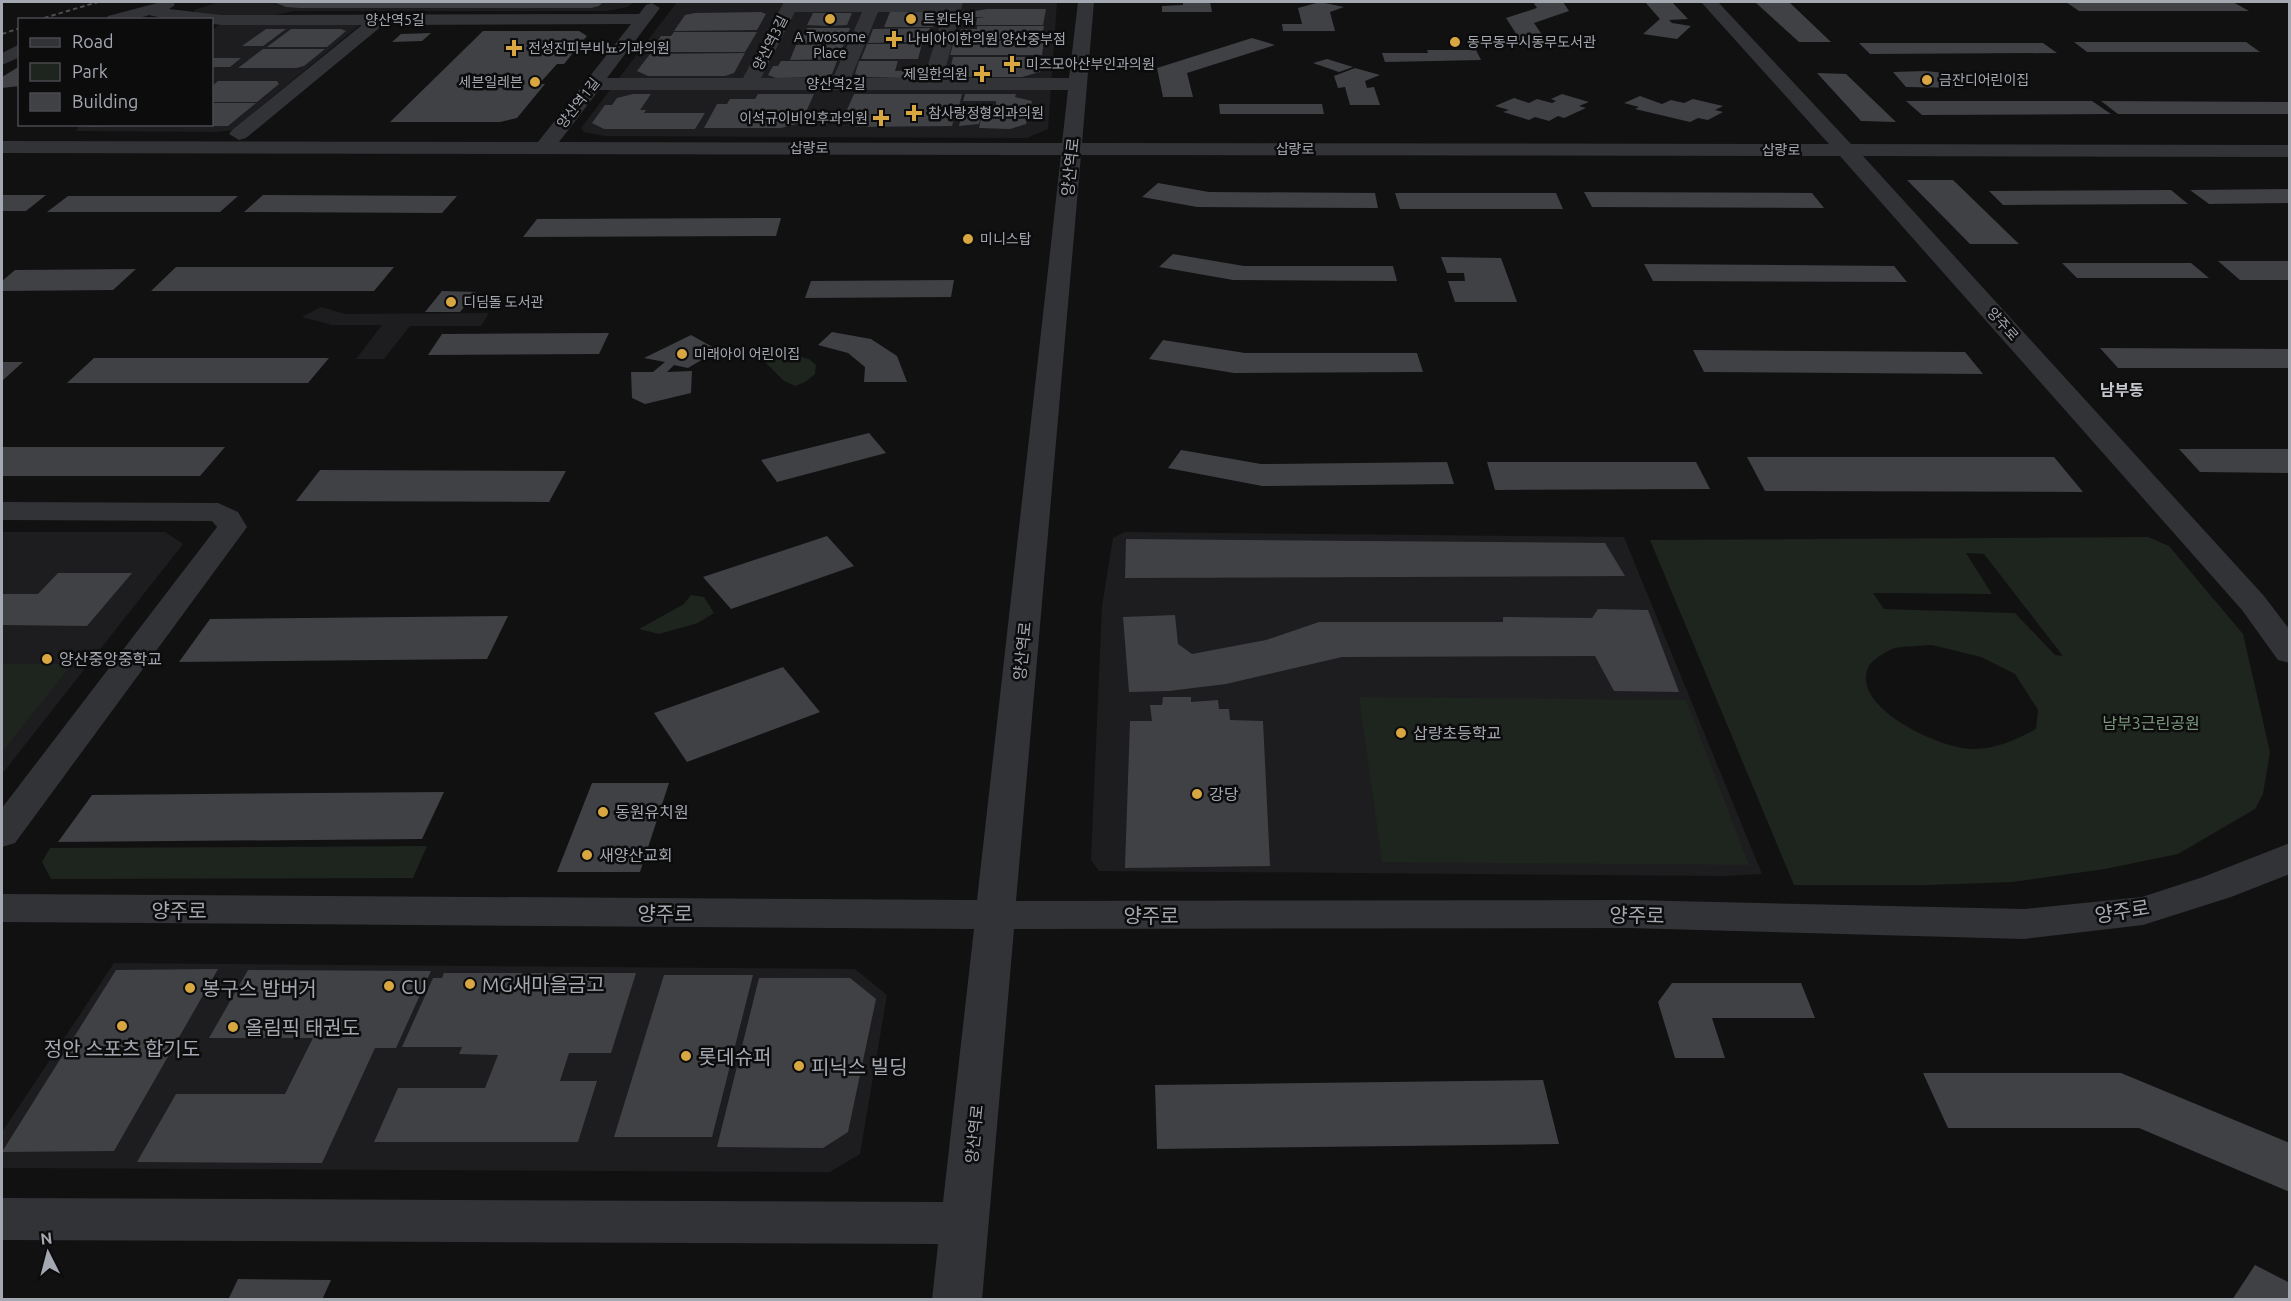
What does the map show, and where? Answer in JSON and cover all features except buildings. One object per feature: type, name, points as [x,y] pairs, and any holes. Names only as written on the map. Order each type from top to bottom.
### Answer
[{"type":"street","points":[[121,18],[181,2]]},
{"type":"street","name":"양산역1길","points":[[544,148],[657,2]]},
{"type":"street","name":"양산역로","points":[[957,1299],[1086,2]]},
{"type":"street","name":"양주로","points":[[1709,2],[1846,150],[2253,603],[2289,653]]},
{"type":"street","points":[[790,4],[954,4],[932,84]]},
{"type":"street","name":"양산역3길","points":[[749,84],[790,4]]},
{"type":"street","points":[[841,80],[872,4]]},
{"type":"street","name":"양산역5길","points":[[147,10],[188,18]]},
{"type":"street","name":"양산역5길","points":[[217,23],[643,19]]},
{"type":"street","points":[[239,134],[378,20]]},
{"type":"street","points":[[2,51],[18,47]]},
{"type":"street","points":[[2,60],[18,48]]},
{"type":"street","name":"양산역2길","points":[[594,84],[1078,84]]},
{"type":"street","points":[[2,134],[64,132],[400,135],[448,148]]},
{"type":"street","name":"삽량로","points":[[2,147],[2289,151]]},
{"type":"street","points":[[2,159],[317,156],[394,147]]},
{"type":"street","points":[[2,512],[218,512],[228,518],[232,527],[2,834]]},
{"type":"street","name":"양주로","points":[[2,908],[996,915],[1630,914],[2024,924],[2143,911],[2217,887],[2287,860],[2289,856]]},
{"type":"street","points":[[2,1219],[965,1223]]},
{"type":"shaded area","points":[[219,2],[634,2],[628,7],[606,11],[294,11],[270,16],[195,14],[194,10]]},
{"type":"shaded area","points":[[677,2],[1057,2],[1048,129],[1027,138],[605,136],[584,132],[581,128]]},
{"type":"shaded area","points":[[234,22],[361,24],[232,130],[218,132],[76,131],[78,126],[213,126],[213,29],[219,25]]},
{"type":"shaded area","points":[[321,307],[345,314],[489,313],[481,326],[410,326],[384,359],[356,359],[382,325],[332,325],[302,317]]},
{"type":"shaded area","name":"양산중앙중학교","points":[[2,532],[165,532],[183,544],[2,774]]},
{"type":"shaded area","name":"삽량초등학교","points":[[1125,532],[1624,537],[1762,874],[1724,876],[1099,871],[1091,860],[1102,606],[1113,538]]},
{"type":"shaded area","points":[[114,963],[855,969],[887,995],[860,1154],[830,1172],[2,1168],[2,1132]]},
{"type":"green space","points":[[794,355],[809,359],[816,365],[815,374],[795,386],[784,381],[765,362]]},
{"type":"green space","name":"남부3근린공원","points":[[2148,537],[2169,546],[2243,634],[2270,752],[2263,794],[2255,809],[2178,854],[2105,869],[2013,882],[1926,885],[1794,885],[1650,540]],"holes":[[[1966,553],[1984,554],[2063,656],[2055,655],[2015,613],[1884,609],[1873,593],[1992,594]],[[1932,645],[1981,657],[2015,674],[2038,710],[2036,729],[2005,744],[1971,749],[1957,747],[1919,733],[1884,710],[1872,696],[1866,681],[1871,663],[1895,648]]]},
{"type":"green space","points":[[691,595],[704,597],[714,613],[698,623],[659,634],[639,629],[684,604]]},
{"type":"green space","points":[[2,664],[72,664],[2,752]]},
{"type":"green space","points":[[1359,697],[1686,700],[1749,865],[1382,862]]},
{"type":"green space","points":[[427,846],[413,878],[51,879],[42,862],[50,848]]},
{"type":"railway","points":[[44,18],[98,2]]},
{"type":"railway","points":[[2,34],[18,29]]},
{"type":"place","name":"A Twosome Place","points":[[830,19]]},
{"type":"place","name":"트윈타워","points":[[911,19]]},
{"type":"place","name":"나비아이한의원 양산중부점","points":[[894,39]]},
{"type":"place","name":"동무동무시동무도서관","points":[[1455,42]]},
{"type":"place","name":"전성진피부비뇨기과의원","points":[[514,48]]},
{"type":"place","name":"미즈모아산부인과의원","points":[[1012,64]]},
{"type":"place","name":"제일한의원","points":[[982,74]]},
{"type":"place","name":"금잔디어린이집","points":[[1927,80]]},
{"type":"place","name":"세븐일레븐","points":[[535,82]]},
{"type":"place","name":"참사랑정형외과의원","points":[[914,113]]},
{"type":"place","name":"이석규이비인후과의원","points":[[881,118]]},
{"type":"place","name":"미니스탑","points":[[968,239]]},
{"type":"place","name":"디딤돌 도서관","points":[[451,302]]},
{"type":"place","name":"미래아이 어린이집","points":[[682,354]]},
{"type":"place","name":"양산중앙중학교","points":[[47,659]]},
{"type":"place","name":"삽량초등학교","points":[[1401,733]]},
{"type":"place","name":"강당","points":[[1197,794]]},
{"type":"place","name":"동원유치원","points":[[603,812]]},
{"type":"place","name":"새양산교회","points":[[587,855]]},
{"type":"place","name":"MG새마을금고","points":[[470,984]]},
{"type":"place","name":"CU","points":[[389,986]]},
{"type":"place","name":"봉구스 밥버거","points":[[190,988]]},
{"type":"place","name":"정안 스포츠 합기도","points":[[122,1026]]},
{"type":"place","name":"올림픽 태권도","points":[[233,1027]]},
{"type":"place","name":"롯데슈퍼","points":[[686,1056]]},
{"type":"place","name":"피닉스 빌딩","points":[[799,1066]]},
{"type":"district","name":"남부동","points":[[2122,390]]}]
